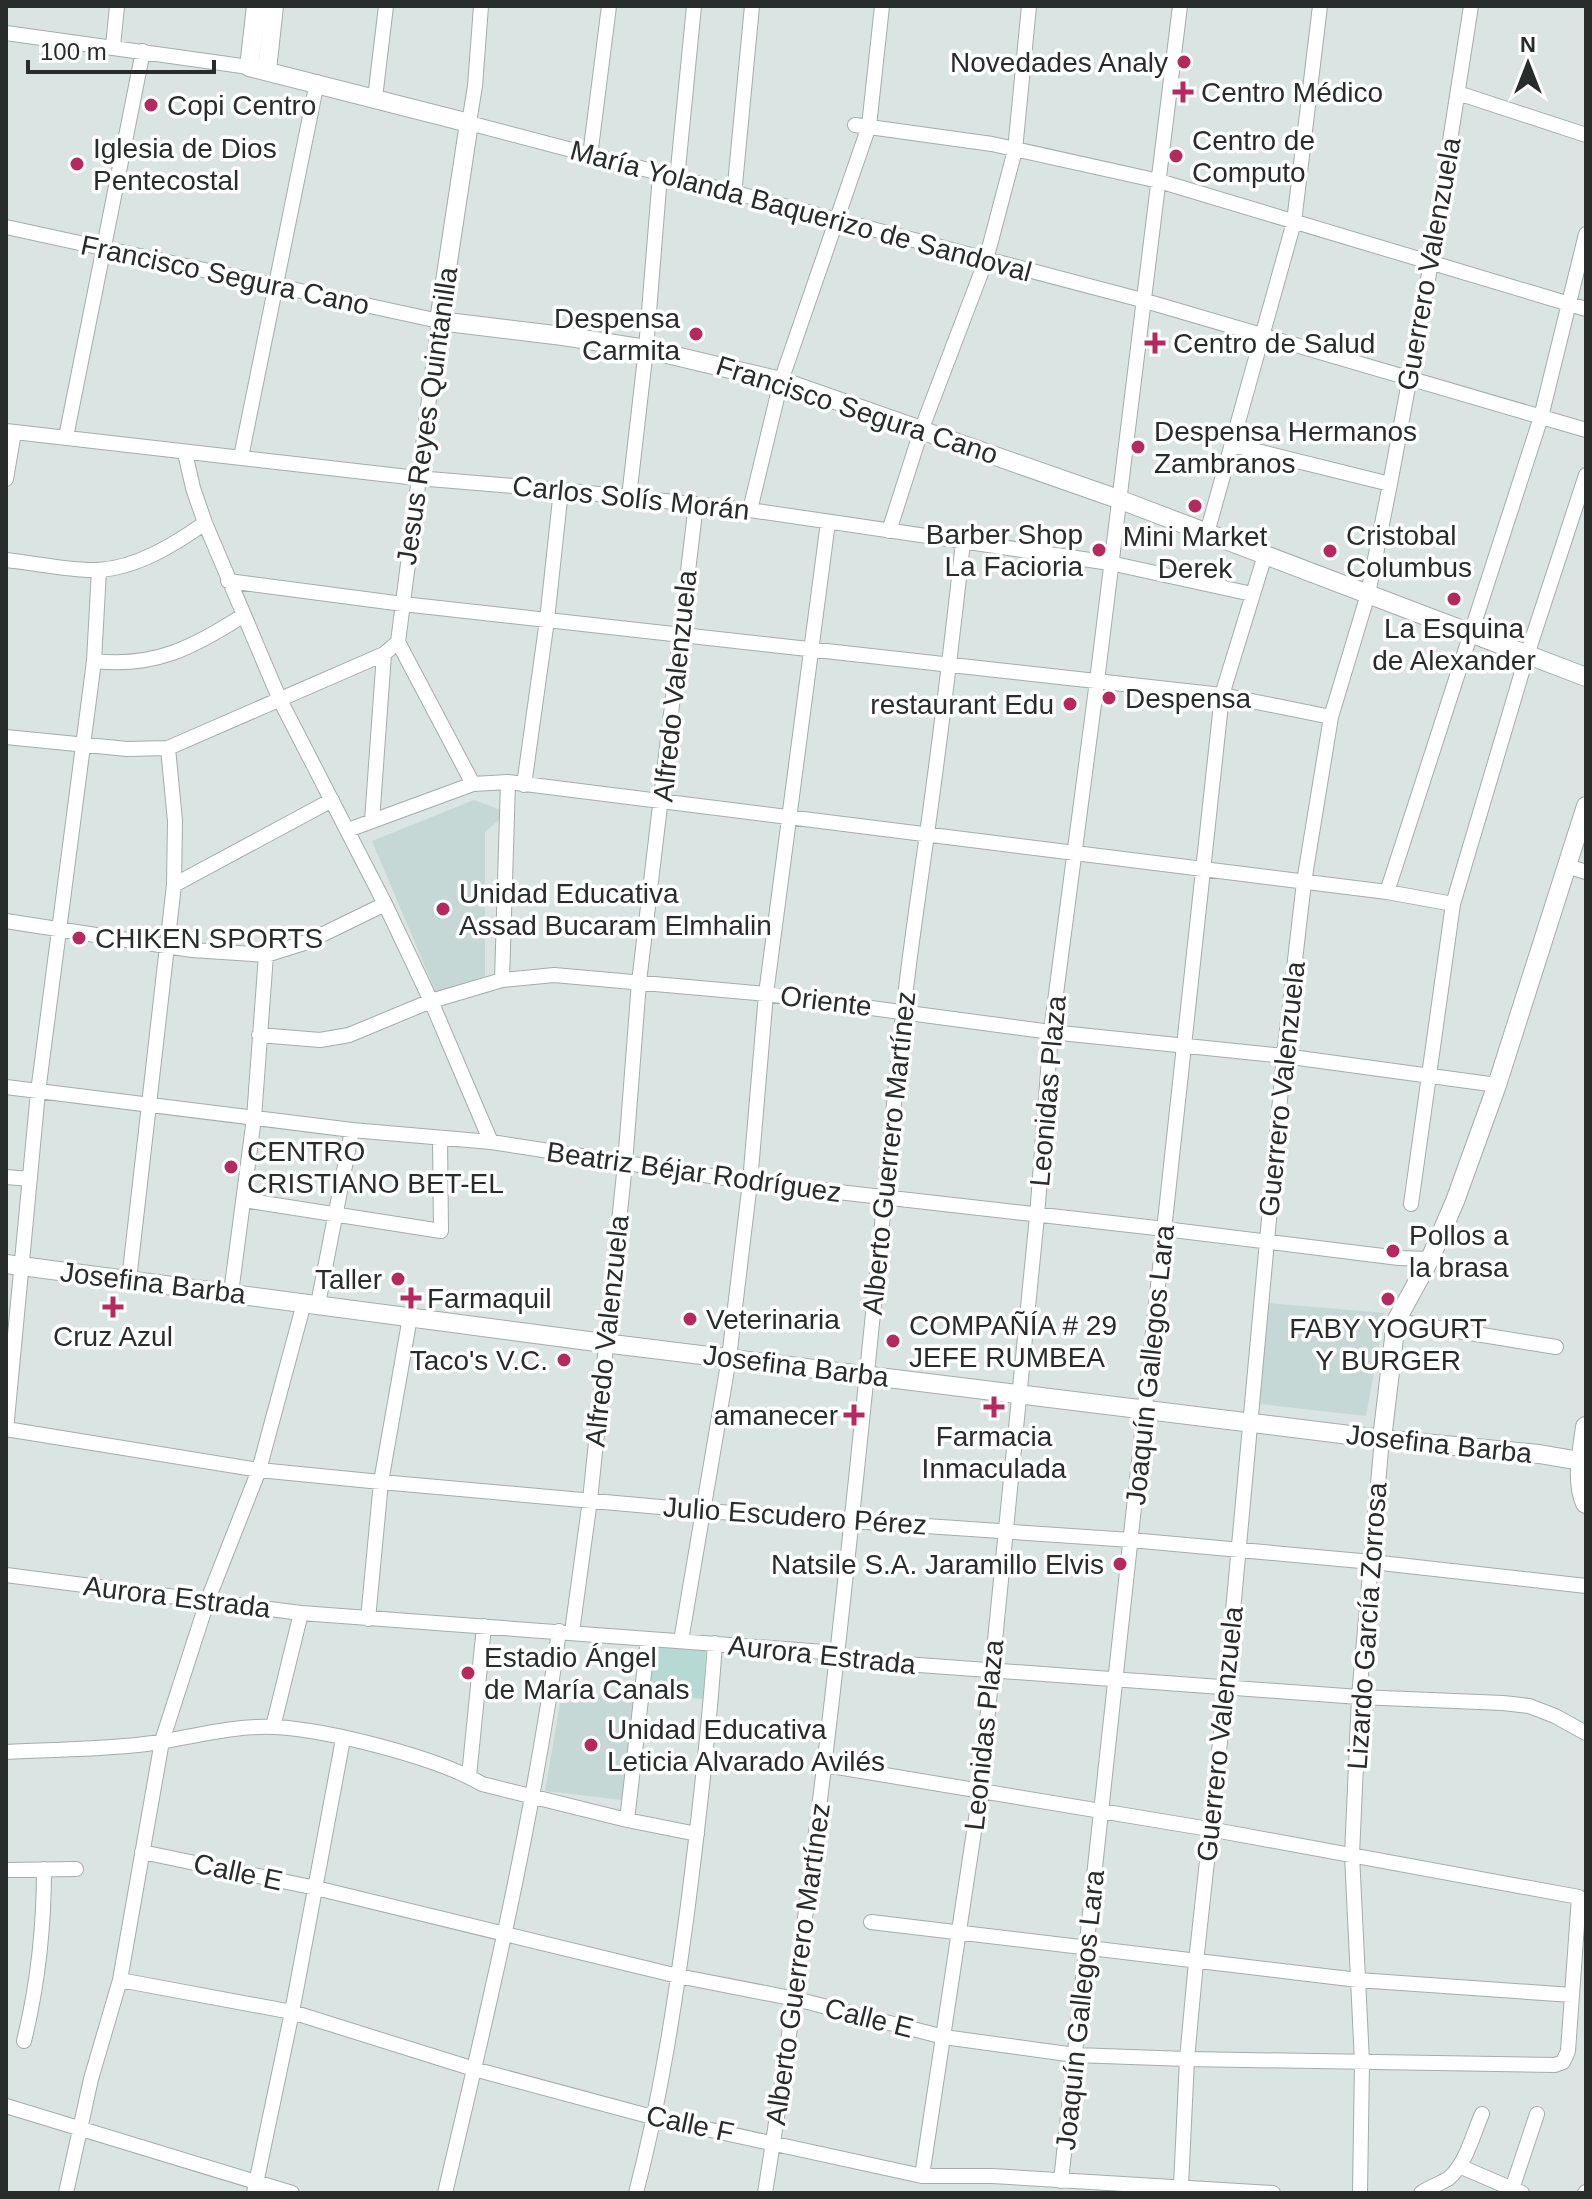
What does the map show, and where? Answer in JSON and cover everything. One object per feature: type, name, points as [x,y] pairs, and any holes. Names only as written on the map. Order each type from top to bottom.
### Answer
[{"type":"main road","points":[[1586,1427],[1583,1495],[1586,1503]]},
{"type":"street","points":[[113,46],[117,6]]},
{"type":"street","points":[[256,6],[258,68]]},
{"type":"street","points":[[258,68],[274,6]]},
{"type":"street","points":[[375,98],[386,6]]},
{"type":"street","name":"Jesus Reyes Quintanilla","points":[[398,642],[417,478],[475,86],[481,6]]},
{"type":"street","points":[[590,156],[609,6]]},
{"type":"street","points":[[677,179],[694,6]]},
{"type":"street","points":[[734,195],[752,6]]},
{"type":"street","points":[[750,510],[781,381],[835,221],[862,125],[882,6]]},
{"type":"street","points":[[889,531],[922,428],[986,260],[1015,150],[1029,6]]},
{"type":"street","name":"Leonidas Plaza","points":[[922,2176],[980,1792],[1037,1216],[1051,1032],[1180,6]]},
{"type":"street","points":[[1207,533],[1294,222],[1320,6]]},
{"type":"street","name":"Guerrero Valenzuela","points":[[1181,2186],[1187,2059],[1196,1962],[1226,1687],[1284,1056],[1304,882],[1331,717],[1368,594],[1390,484],[1431,263],[1471,6]]},
{"type":"street","name":"María Yolanda Baquerizo de Sandoval","points":[[6,33],[258,68],[317,82],[734,195],[1142,300],[1586,430]]},
{"type":"street","points":[[66,437],[143,51]]},
{"type":"street","points":[[241,457],[317,82]]},
{"type":"street","points":[[1458,93],[1586,135]]},
{"type":"street","points":[[862,125],[1015,150],[1159,181],[1586,309]]},
{"type":"street","points":[[629,497],[646,349],[660,175]]},
{"type":"street","name":"Francisco Segura Cano","points":[[6,227],[439,321],[646,349],[781,381],[1118,499],[1586,677]]},
{"type":"street","points":[[1387,892],[1541,417],[1586,234]]},
{"type":"street","points":[[6,479],[10,431]]},
{"type":"street","name":"Carlos Solís Morán","points":[[10,431],[417,478],[750,510],[1110,563],[1252,594]]},
{"type":"street","points":[[1233,445],[1390,484]]},
{"type":"street","points":[[185,453],[205,523],[280,700],[385,904],[431,1001],[491,1142]]},
{"type":"street","points":[[1411,1204],[1453,904],[1527,655],[1586,475]]},
{"type":"street","points":[[524,785],[561,490]]},
{"type":"street","name":"Alfredo Valenzuela","points":[[445,2193],[505,1934],[590,1500],[625,1164],[639,982],[696,504]]},
{"type":"street","points":[[681,1641],[729,1358],[750,1182],[766,994],[828,522]]},
{"type":"street","points":[[6,560],[99,570],[150,555],[205,523]]},
{"type":"street","name":"Alberto Guerrero Martínez","points":[[765,2193],[796,1999],[825,1765],[854,1520],[865,1375],[887,1198],[903,1011],[963,542]]},
{"type":"street","name":"Joaquín Gallegos Lara","points":[[1061,2181],[1222,695],[1265,555]]},
{"type":"street","points":[[6,1429],[14,1265],[30,1179],[38,1092],[94,661],[99,570]]},
{"type":"street","points":[[228,581],[403,604],[1222,695],[1331,717]]},
{"type":"street","points":[[94,661],[118,664],[174,654],[202,643],[244,615]]},
{"type":"street","points":[[6,737],[127,749],[168,748],[384,654],[398,642],[473,784]]},
{"type":"street","points":[[372,821],[384,654]]},
{"type":"street","points":[[129,1280],[174,885],[175,821],[168,748]]},
{"type":"street","points":[[348,830],[473,784],[508,782],[1387,892],[1453,904]]},
{"type":"street","points":[[502,980],[508,782]]},
{"type":"street","points":[[174,885],[332,800]]},
{"type":"street","name":"Lizardo García Zorrosa","points":[[1360,2193],[1362,2062],[1352,1855],[1359,1697],[1396,1321],[1430,1259],[1455,1201],[1497,1085],[1586,806]]},
{"type":"street","points":[[1567,866],[1586,872]]},
{"type":"street","points":[[6,921],[166,946],[266,955],[307,942],[385,904]]},
{"type":"street","points":[[231,1293],[254,1118],[266,955]]},
{"type":"street","name":"Oriente","points":[[259,1035],[320,1040],[349,1035],[431,1001],[502,980],[554,975],[766,994],[1051,1032],[1284,1056],[1497,1085]]},
{"type":"street","name":"Beatriz Béjar Rodríguez","points":[[6,1087],[352,1130],[491,1142],[750,1182],[1399,1258],[1430,1259]]},
{"type":"street","points":[[66,2193],[79,2128],[120,1980],[162,1741],[207,1602],[259,1470],[311,1304],[335,1214],[352,1130]]},
{"type":"street","points":[[244,1200],[441,1231],[440,1138]]},
{"type":"street","points":[[6,1177],[30,1179]]},
{"type":"street","name":"Josefina Barba","points":[[14,1265],[604,1343],[1382,1439],[1539,1454],[1584,1462]]},
{"type":"street","points":[[368,1619],[381,1482],[410,1317]]},
{"type":"street","points":[[1396,1321],[1556,1347]]},
{"type":"street","name":"Julio Escudero Pérez","points":[[6,1429],[259,1470],[705,1511],[1131,1540],[1586,1586]]},
{"type":"street","name":"Aurora Estrada","points":[[6,1575],[207,1602],[368,1619],[838,1653],[851,1660],[1359,1697],[1529,1706],[1586,1733]]},
{"type":"street","points":[[273,1727],[301,1613]]},
{"type":"street","points":[[469,1776],[484,1626]]},
{"type":"street","points":[[627,1820],[648,1639]]},
{"type":"street","points":[[636,2193],[656,2118],[678,1976],[697,1834],[715,1643]]},
{"type":"street","points":[[6,1752],[162,1741],[228,1730],[273,1727],[308,1730],[410,1755],[469,1776],[482,1784],[697,1834]]},
{"type":"street","points":[[256,2187],[343,1739]]},
{"type":"street","points":[[825,1765],[1209,1829],[1579,1897],[1572,1995],[1358,1980],[871,1922]]},
{"type":"street","name":"Calle E","points":[[142,1852],[316,1888],[678,1976],[796,1999],[944,2037],[1075,2055],[1555,2065],[1563,2062],[1568,2051],[1572,1995]]},
{"type":"street","points":[[24,2041],[40,1957],[44,1869]]},
{"type":"street","points":[[6,1870],[76,1869]]},
{"type":"street","name":"Calle F","points":[[120,1980],[292,2012],[474,2069],[656,2118],[922,2176],[992,2176],[1273,2193]]},
{"type":"street","points":[[6,2106],[256,2187],[292,2193]]},
{"type":"street","points":[[1421,2193],[1434,2184],[1448,2180],[1459,2166],[1482,2114]]},
{"type":"street","points":[[1459,2166],[1517,2191],[1537,2114]]},
{"type":"shaded area","name":"Unidad Educativa Assad Bucaram Elmhalin","points":[[474,800],[501,810],[500,819],[485,832],[485,976],[437,995],[372,841]]},
{"type":"shaded area","points":[[1268,1303],[1385,1313],[1366,1416],[1260,1404]]},
{"type":"shaded area","name":"Unidad Educativa Leticia Alvarado Avilés","points":[[562,1692],[636,1699],[622,1800],[545,1791]]},
{"type":"green space","points":[[651,1647],[706,1650],[703,1699],[646,1694]]},
{"type":"place","name":"Novedades Analy","points":[[1184,62]]},
{"type":"place","name":"Centro Médico","points":[[1183,92]]},
{"type":"place","name":"Copi Centro","points":[[151,105]]},
{"type":"place","name":"Centro de Computo","points":[[1176,156]]},
{"type":"place","name":"Iglesia de Dios Pentecostal","points":[[77,164]]},
{"type":"place","name":"Despensa Carmita","points":[[696,334]]},
{"type":"place","name":"Centro de Salud","points":[[1155,343]]},
{"type":"place","name":"Despensa Hermanos Zambranos","points":[[1138,447]]},
{"type":"place","name":"Mini Market Derek","points":[[1195,506]]},
{"type":"place","name":"Barber Shop La Facioria","points":[[1099,550]]},
{"type":"place","name":"Cristobal Columbus","points":[[1330,551]]},
{"type":"place","name":"La Esquina de Alexander","points":[[1454,599]]},
{"type":"place","name":"Despensa","points":[[1109,698]]},
{"type":"place","name":"restaurant Edu","points":[[1070,704]]},
{"type":"place","name":"Unidad Educativa Assad Bucaram Elmhalin","points":[[443,909]]},
{"type":"place","name":"CHIKEN SPORTS","points":[[79,938]]},
{"type":"place","name":"CENTRO CRISTIANO BET-EL","points":[[231,1167]]},
{"type":"place","name":"Pollos a la brasa","points":[[1393,1251]]},
{"type":"place","name":"Taller","points":[[398,1279]]},
{"type":"place","name":"Farmaquil","points":[[411,1298]]},
{"type":"place","name":"FABY YOGURT Y BURGER","points":[[1388,1299]]},
{"type":"place","name":"Cruz Azul","points":[[113,1307]]},
{"type":"place","name":"Veterinaria","points":[[690,1319]]},
{"type":"place","name":"COMPAÑÍA # 29 JEFE RUMBEA","points":[[893,1341]]},
{"type":"place","name":"Taco's V.C.","points":[[564,1360]]},
{"type":"place","name":"Farmacia Inmaculada","points":[[994,1407]]},
{"type":"place","name":"amanecer","points":[[854,1415]]},
{"type":"place","name":"Natsile S.A. Jaramillo Elvis","points":[[1120,1564]]},
{"type":"place","name":"Estadio Ángel de María Canals","points":[[468,1673]]},
{"type":"place","name":"Unidad Educativa Leticia Alvarado Avilés","points":[[591,1745]]}]
